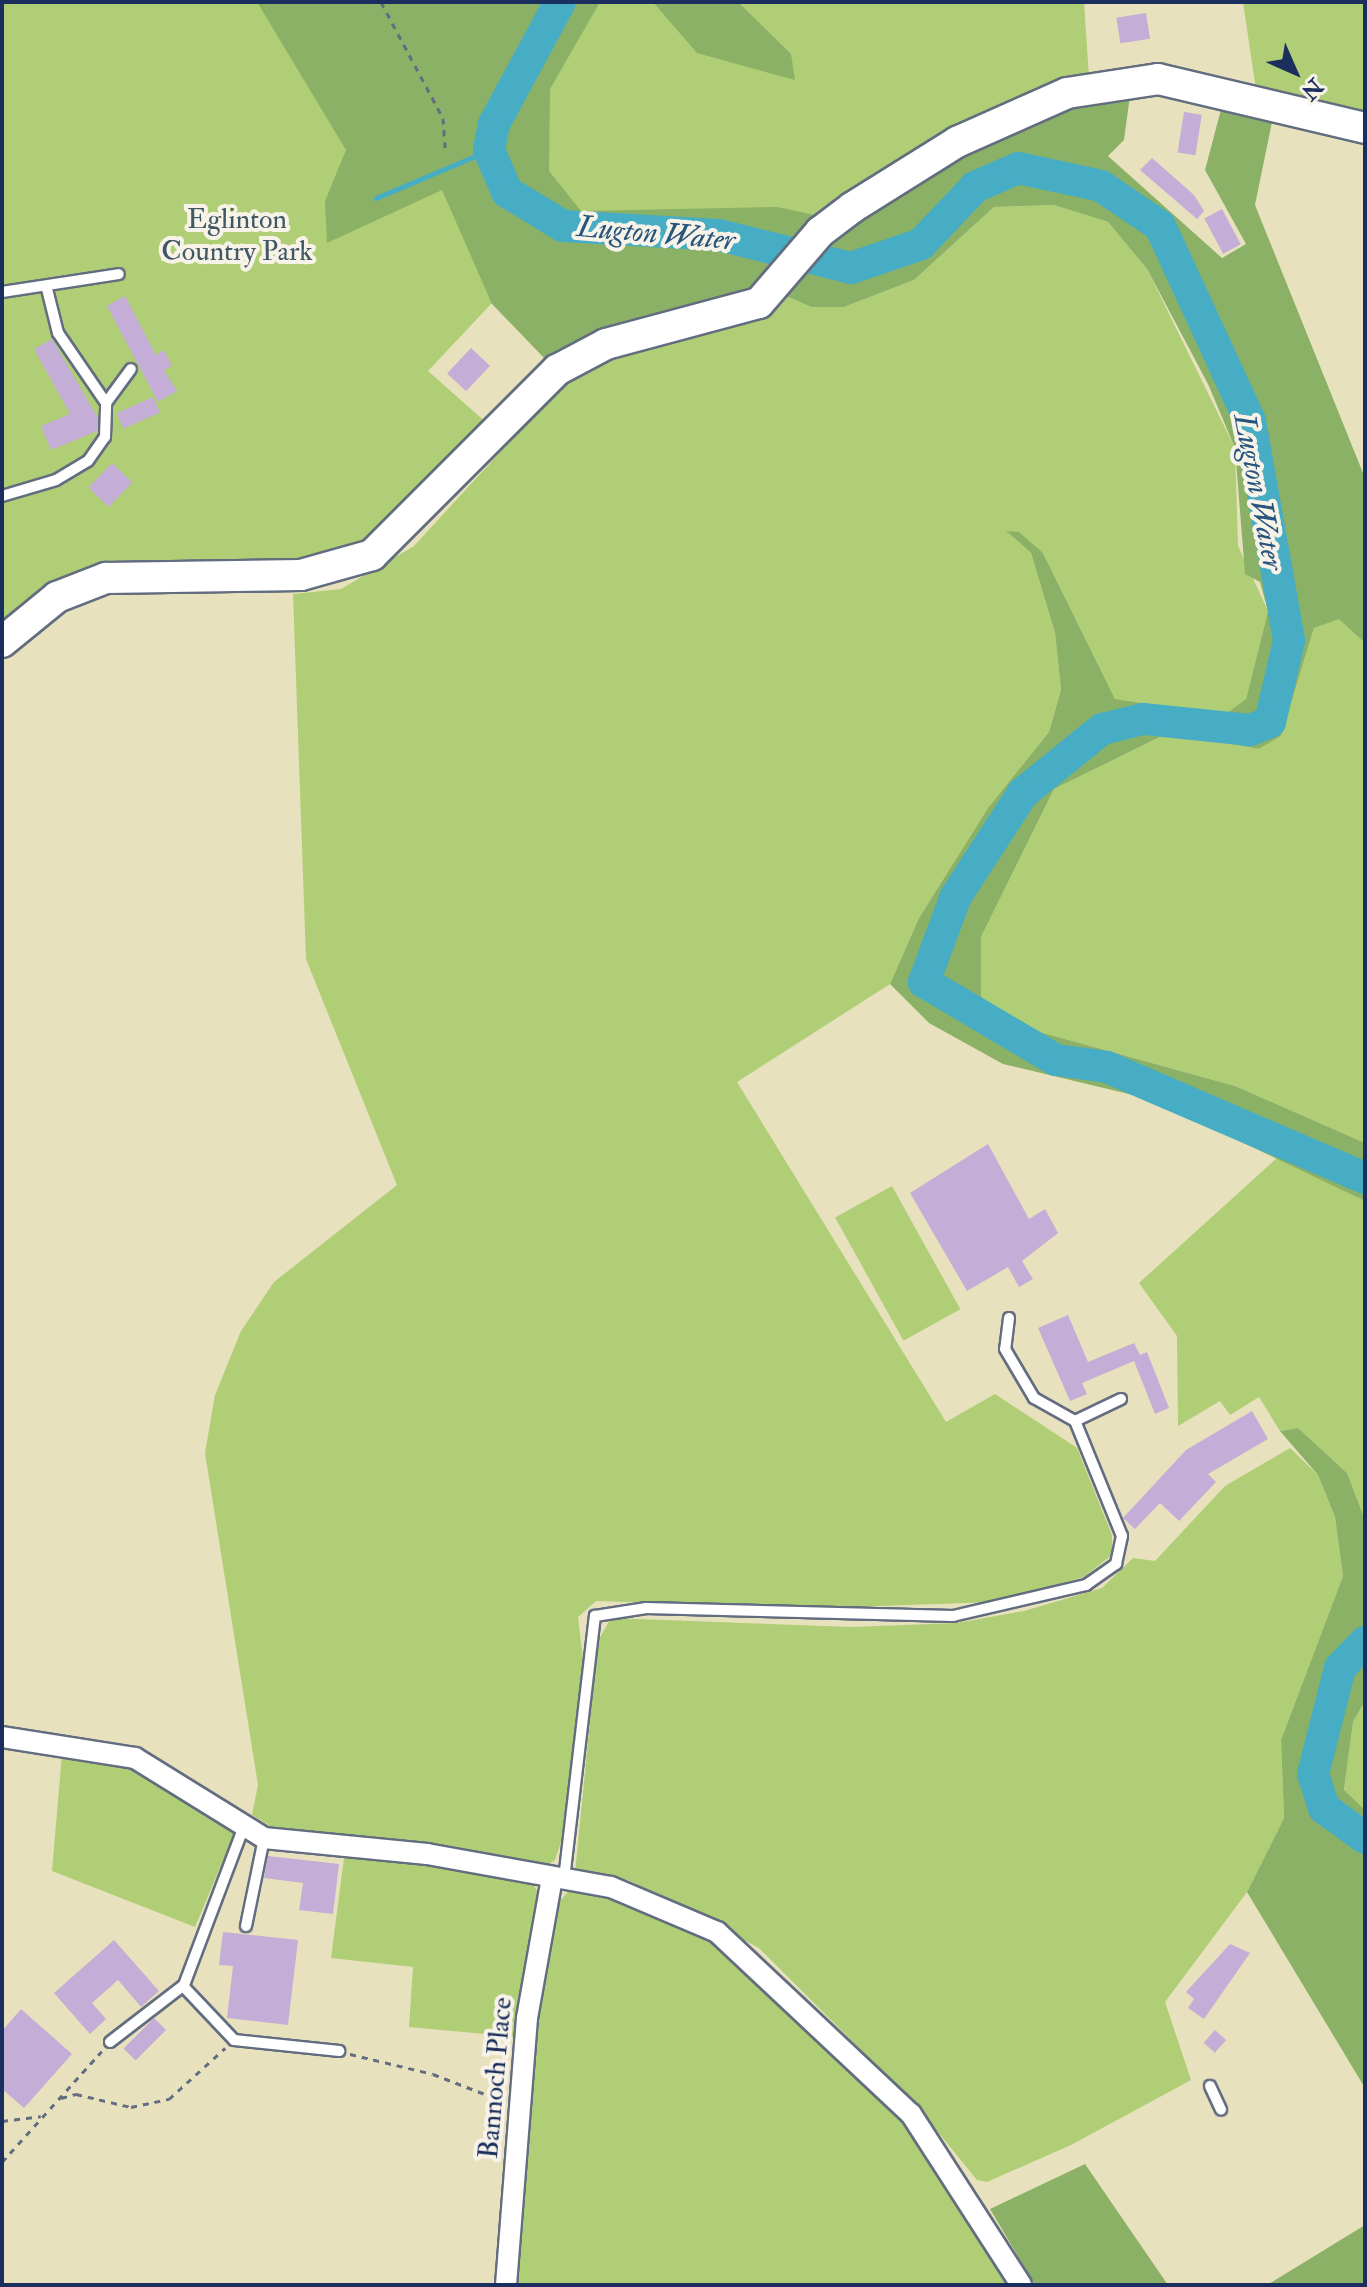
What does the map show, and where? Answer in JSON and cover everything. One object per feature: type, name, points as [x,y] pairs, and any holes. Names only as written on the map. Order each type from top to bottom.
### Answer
[{"type":"main road","points":[[2,642],[57,597],[106,578],[301,575],[372,555],[557,370],[606,344],[742,311],[774,294],[809,244],[853,207],[957,142],[1108,81],[1187,84],[1365,128]]},
{"type":"street","points":[[2,1737],[135,1758],[264,1838],[427,1854],[611,1887],[680,1913],[770,1975],[928,2134],[1021,2285]]},
{"type":"street","name":"Bannoch Place","points":[[506,2285],[527,2018],[558,1878]]},
{"type":"lane","points":[[2,292],[47,289],[119,274]]},
{"type":"lane","points":[[47,289],[58,333],[106,403]]},
{"type":"lane","points":[[2,496],[88,461],[105,437],[106,403],[131,369]]},
{"type":"lane","points":[[558,1878],[595,1616],[646,1608],[953,1616],[1086,1585],[1116,1564],[1122,1536],[1075,1421],[1034,1398],[1022,1383],[1005,1349],[1009,1318]]},
{"type":"lane","points":[[1075,1421],[1121,1399]]},
{"type":"lane","points":[[110,2042],[183,1986],[244,1826]]},
{"type":"lane","points":[[246,1926],[264,1838]]},
{"type":"lane","points":[[183,1986],[234,2040],[339,2051]]},
{"type":"lane","points":[[1210,2086],[1221,2110]]},
{"type":"path","points":[[381,2],[443,118],[445,150]]},
{"type":"path","points":[[61,2098],[76,2094],[131,2107],[169,2099],[234,2040]]},
{"type":"path","points":[[2,2162],[110,2042]]},
{"type":"path","points":[[339,2051],[433,2074],[520,2110]]},
{"type":"path","points":[[2,2121],[45,2115]]},
{"type":"green space","name":"Eglinton Country Park","points":[[2,2],[1084,2],[1089,77],[877,177],[816,215],[793,247],[491,304],[428,371],[489,425],[357,545],[305,564],[157,560],[88,571],[2,626]]},
{"type":"green space","points":[[257,2],[600,2],[550,89],[549,171],[581,211],[777,207],[815,215],[765,286],[547,361],[492,304],[442,190],[327,243],[325,201],[346,150]]},
{"type":"green space","points":[[653,2],[738,2],[791,54],[795,80],[697,53]]},
{"type":"green space","points":[[1243,2],[1365,2],[1365,115],[1256,90]]},
{"type":"green space","points":[[1131,88],[1124,140],[1108,156],[1222,258],[1246,244],[1205,170],[1223,102],[1273,117],[1255,205],[1365,478],[1365,643],[1339,619],[1314,628],[1281,736],[1259,749],[1168,733],[1054,789],[981,937],[981,996],[1011,1024],[1235,1086],[1365,1143],[1365,1201],[1154,1100],[1003,1064],[929,1023],[890,984],[919,918],[988,808],[1049,732],[1061,690],[1055,633],[1031,553],[1006,531],[1019,532],[1043,553],[1115,699],[1224,715],[1246,699],[1268,611],[1260,582],[1245,574],[1235,448],[1208,384],[1147,269],[1108,222],[1054,205],[994,207],[914,280],[844,307],[811,307],[784,295],[821,242],[1013,124]]},
{"type":"green space","points":[[1054,205],[1108,222],[1147,269],[1235,448],[1238,546],[1268,611],[1246,699],[1224,715],[1115,699],[1043,553],[1007,532],[1031,553],[1055,633],[1061,690],[1049,732],[988,808],[919,918],[890,984],[737,1082],[946,1422],[995,1394],[1077,1448],[1112,1535],[1112,1555],[1084,1577],[995,1602],[821,1608],[596,1601],[578,1617],[583,1659],[566,1827],[555,1860],[545,1867],[274,1828],[252,1815],[258,1785],[205,1453],[215,1395],[241,1331],[274,1282],[397,1185],[306,959],[293,594],[341,589],[414,546],[574,372],[610,355],[728,328],[784,295],[811,307],[844,307],[914,280],[994,207]]},
{"type":"green space","points":[[1339,618],[1365,643],[1365,1143],[1235,1086],[1011,1024],[981,996],[981,937],[1054,789],[1168,733],[1259,749],[1281,736],[1314,628]]},
{"type":"green space","points":[[1278,1157],[1365,1201],[1365,1520],[1347,1473],[1298,1428],[1280,1431],[1259,1397],[1230,1415],[1220,1401],[1178,1426],[1177,1336],[1139,1283]]},
{"type":"green space","points":[[892,1186],[960,1309],[904,1341],[835,1218]]},
{"type":"green space","points":[[1298,1428],[1347,1473],[1365,1520],[1365,1701],[1353,1722],[1344,1790],[1365,1810],[1365,2088],[1247,1892],[1284,1818],[1281,1740],[1343,1576],[1335,1517],[1318,1475],[1280,1431]]},
{"type":"green space","points":[[1290,1448],[1318,1475],[1335,1517],[1343,1576],[1281,1740],[1284,1818],[1247,1892],[1165,2002],[1191,2080],[1071,2145],[987,2182],[977,2180],[916,2105],[759,1948],[628,1880],[575,1873],[598,1641],[611,1618],[852,1627],[957,1623],[1024,1611],[1102,1588],[1133,1558],[1155,1561],[1225,1486]]},
{"type":"green space","points":[[1365,1701],[1365,1810],[1344,1791],[1353,1722]]},
{"type":"green space","points":[[62,1754],[140,1769],[235,1832],[195,1927],[52,1871]]},
{"type":"green space","points":[[344,1858],[413,1860],[533,1884],[542,1899],[518,2037],[409,2027],[413,1967],[331,1958]]},
{"type":"green space","points":[[591,1889],[707,1936],[765,1980],[914,2131],[1012,2285],[514,2285],[532,2048],[556,1905],[570,1890]]},
{"type":"green space","points":[[1085,2164],[1168,2285],[1035,2285],[990,2209]]},
{"type":"green space","points":[[1365,2225],[1365,2285],[1267,2285]]},
{"type":"building","points":[[1146,13],[1150,39],[1120,43],[1116,18]]},
{"type":"building","points":[[1184,112],[1202,115],[1195,155],[1178,152]]},
{"type":"building","points":[[1152,158],[1194,195],[1204,211],[1197,219],[1140,170]]},
{"type":"building","points":[[1222,209],[1241,244],[1223,254],[1204,218]]},
{"type":"building","points":[[125,296],[156,355],[164,350],[172,366],[164,370],[177,391],[158,402],[107,306]]},
{"type":"building","points":[[52,339],[98,418],[97,431],[51,450],[41,426],[70,414],[34,349]]},
{"type":"building","points":[[471,348],[490,366],[466,391],[447,374]]},
{"type":"building","points":[[153,397],[160,413],[123,429],[116,413]]},
{"type":"building","points":[[112,463],[132,482],[109,507],[88,487]]},
{"type":"building","points":[[988,1144],[1029,1219],[1045,1209],[1058,1233],[1022,1261],[1033,1279],[1019,1287],[1008,1267],[967,1291],[910,1193]]},
{"type":"building","points":[[1068,1315],[1088,1362],[1134,1343],[1140,1355],[1147,1352],[1169,1408],[1155,1414],[1134,1361],[1082,1383],[1087,1394],[1070,1401],[1038,1328]]},
{"type":"building","points":[[1252,1411],[1268,1439],[1208,1474],[1216,1482],[1179,1521],[1160,1503],[1135,1529],[1123,1518],[1186,1450]]},
{"type":"building","points":[[268,1856],[339,1864],[333,1914],[299,1910],[303,1883],[264,1878]]},
{"type":"building","points":[[223,1932],[298,1940],[288,2025],[227,2018],[233,1966],[219,1965]]},
{"type":"building","points":[[114,1940],[159,1991],[141,2007],[118,1980],[92,2003],[106,2019],[90,2034],[54,1993]]},
{"type":"building","points":[[1230,1944],[1250,1953],[1204,2019],[1188,2008],[1194,1999],[1186,1992]]},
{"type":"building","points":[[21,2009],[72,2054],[24,2108],[2,2089],[2,2031]]},
{"type":"building","points":[[154,2018],[166,2030],[136,2060],[124,2048]]},
{"type":"building","points":[[1215,2030],[1226,2040],[1215,2053],[1204,2043]]},
{"type":"waterway","name":"Lugton Water","points":[[560,2],[494,124],[489,150],[507,192],[563,226],[719,235],[851,268],[921,244],[975,187],[1018,168],[1101,186],[1160,226],[1250,421],[1289,641],[1270,722],[1250,730],[1143,719],[1102,729],[1023,793],[956,896],[924,982],[1056,1060],[1107,1067],[1365,1178]]},
{"type":"waterway","points":[[376,198],[489,150]]},
{"type":"waterway","name":"Lugton Water","points":[[1365,1642],[1340,1668],[1313,1774],[1324,1808],[1365,1838]]}]
